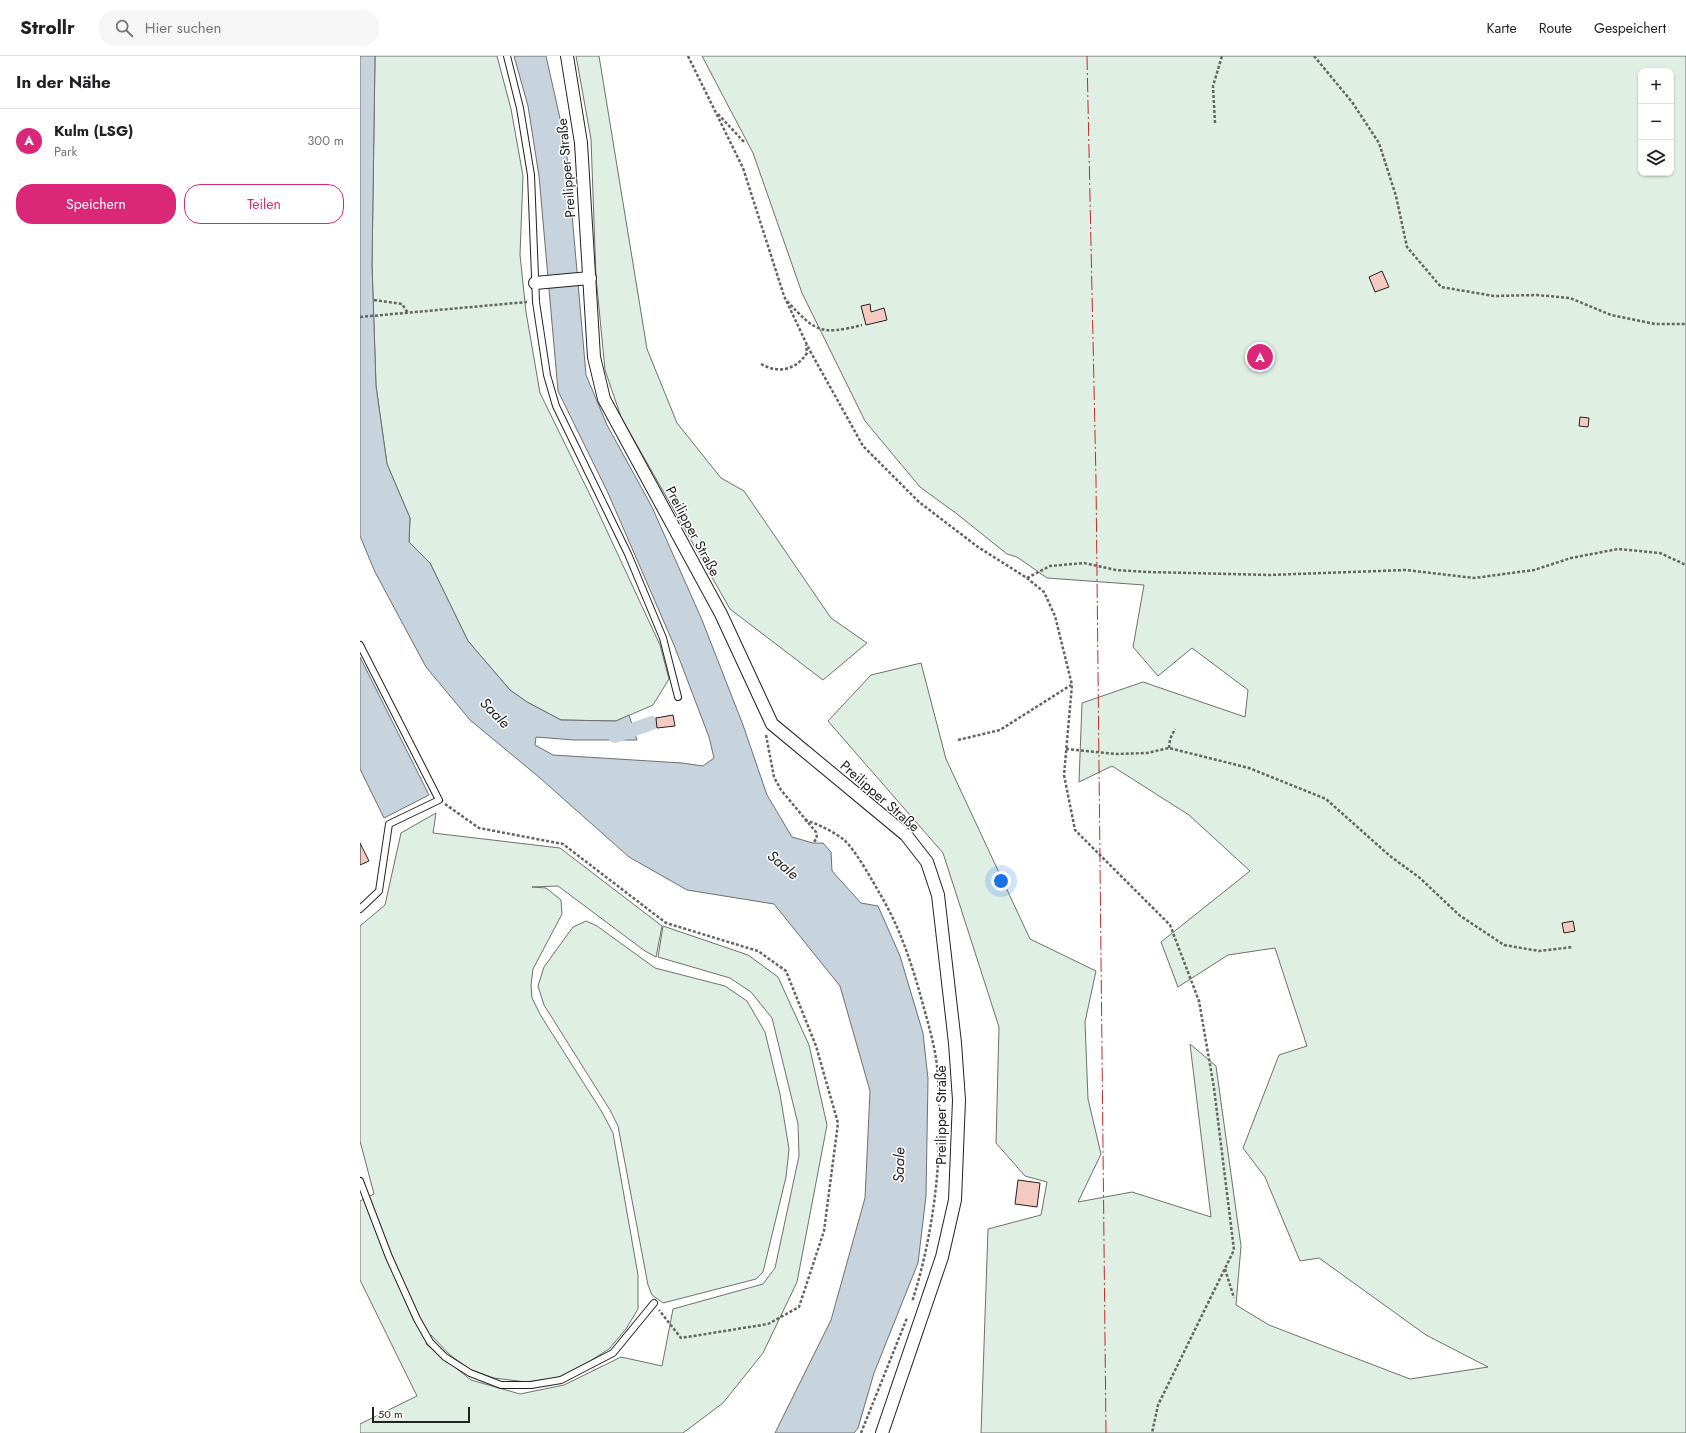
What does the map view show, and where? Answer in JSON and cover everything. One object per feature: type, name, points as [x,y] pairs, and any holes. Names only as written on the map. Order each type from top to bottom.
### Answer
[{"type":"street","name":"Preilipper Straße","points":[[567,56],[581,143],[586,279],[594,357],[604,399],[720,614],[772,724],[906,836],[927,862],[938,895],[955,1043],[959,1100],[955,1200],[942,1257],[882,1433]]},
{"type":"street","points":[[539,283],[586,279]]},
{"type":"lane","points":[[506,56],[520,108],[531,175],[539,283],[536,302],[546,375],[556,406],[628,554],[660,631],[678,697]]},
{"type":"lane","points":[[360,645],[439,800],[389,824],[379,891],[360,909]]},
{"type":"lane","points":[[360,1181],[389,1257],[417,1319],[430,1342],[445,1357],[470,1373],[501,1385],[531,1385],[561,1380],[613,1353],[654,1303]]},
{"type":"path","points":[[688,56],[743,168],[785,299],[806,343],[863,446],[919,502],[978,547],[1027,578],[1044,592],[1055,616],[1072,685],[1064,775],[1075,830],[1170,925],[1199,1001],[1214,1088],[1234,1250],[1158,1405],[1152,1433]]},
{"type":"path","points":[[1215,123],[1213,86],[1222,56]]},
{"type":"path","points":[[1314,56],[1352,102],[1379,143],[1396,196],[1407,247],[1441,287],[1494,296],[1537,295],[1570,298],[1612,315],[1655,324],[1686,324]]},
{"type":"path","points":[[717,113],[744,142]]},
{"type":"path","points":[[785,299],[811,326],[827,332],[862,325]]},
{"type":"path","points":[[374,300],[402,304],[408,313]]},
{"type":"path","points":[[360,317],[536,302]]},
{"type":"path","points":[[761,364],[769,368],[783,370],[791,368],[802,362],[807,353],[806,343]]},
{"type":"path","points":[[1027,578],[1050,566],[1084,563],[1116,570],[1148,572],[1269,575],[1406,570],[1474,578],[1534,570],[1571,558],[1618,549],[1660,553],[1686,565]]},
{"type":"path","points":[[958,740],[1000,730],[1072,685]]},
{"type":"path","points":[[772,724],[766,737],[774,777],[781,790],[816,832],[817,838],[813,843]]},
{"type":"path","points":[[1169,748],[1170,739],[1175,729]]},
{"type":"path","points":[[1066,749],[1117,754],[1147,753],[1169,748],[1249,768],[1326,799],[1390,856],[1420,878],[1459,916],[1504,945],[1539,951],[1573,948]]},
{"type":"path","points":[[439,800],[479,828],[563,844],[666,923],[758,951],[786,971],[816,1046],[838,1123],[824,1231],[798,1307],[768,1324],[681,1338],[654,1303]]},
{"type":"path","points":[[805,820],[818,824],[843,840],[868,873],[892,915],[913,967],[934,1050],[937,1064],[940,1122],[935,1190],[930,1231],[919,1279],[910,1309]]},
{"type":"path","points":[[1225,1268],[1234,1298]]},
{"type":"path","points":[[861,1433],[908,1316]]},
{"type":"green space","points":[[375,56],[497,56],[511,109],[523,176],[520,255],[526,312],[540,393],[593,501],[660,645],[669,679],[653,705],[616,721],[561,720],[527,702],[510,690],[468,641],[430,563],[409,542],[410,518],[387,464],[376,386],[372,265]]},
{"type":"green space","points":[[576,56],[599,56],[647,349],[677,423],[721,478],[744,491],[831,618],[867,643],[823,680],[730,609],[621,417],[605,370],[596,277],[591,139]]},
{"type":"green space","points":[[702,56],[1686,56],[1686,1433],[981,1433],[988,1229],[1041,1215],[1047,1182],[1025,1176],[996,1143],[999,1027],[943,853],[828,721],[871,675],[921,663],[946,759],[1030,939],[1096,971],[1085,1022],[1088,1099],[1101,1154],[1078,1202],[1132,1192],[1211,1217],[1190,1044],[1216,1066],[1241,1246],[1236,1305],[1269,1325],[1410,1379],[1488,1367],[1426,1335],[1319,1258],[1300,1261],[1265,1177],[1243,1148],[1279,1055],[1307,1046],[1275,948],[1228,955],[1178,987],[1161,942],[1250,871],[1189,815],[1112,766],[1079,782],[1082,703],[1143,682],[1245,717],[1248,690],[1192,648],[1158,676],[1133,647],[1144,585],[1047,578],[1017,557],[1007,554],[920,487],[865,421],[802,293],[753,153]]},
{"type":"green space","points":[[436,813],[433,833],[560,848],[662,926],[656,957],[645,951],[558,886],[532,887],[546,888],[561,900],[562,914],[533,969],[531,985],[532,998],[541,1016],[602,1112],[613,1133],[638,1275],[638,1309],[626,1329],[609,1349],[590,1361],[557,1378],[526,1382],[494,1378],[471,1370],[450,1355],[431,1335],[426,1344],[471,1380],[520,1394],[564,1385],[621,1357],[662,1366],[673,1309],[763,1284],[775,1268],[799,1156],[798,1124],[772,1018],[751,992],[730,978],[658,957],[663,926],[748,955],[778,977],[809,1045],[827,1125],[797,1282],[763,1353],[723,1403],[683,1433],[360,1433],[360,1424],[417,1396],[360,1280],[360,1201],[374,1194],[360,1141],[360,926],[385,905],[401,833]]},
{"type":"green space","points":[[586,921],[597,926],[655,968],[725,986],[747,1001],[765,1032],[780,1094],[789,1149],[786,1177],[763,1272],[756,1279],[663,1303],[652,1295],[648,1285],[618,1126],[610,1110],[544,1005],[538,986],[544,967],[573,927]]},
{"type":"water","name":"Saale","points":[[360,56],[375,56],[372,265],[376,386],[387,464],[410,518],[409,542],[430,563],[468,641],[510,690],[527,702],[561,720],[616,721],[629,715],[637,740],[574,740],[536,737],[535,745],[553,755],[682,763],[703,766],[714,758],[709,737],[674,645],[608,493],[558,391],[539,176],[528,106],[514,56],[546,56],[566,145],[586,375],[607,425],[652,507],[702,620],[743,725],[767,795],[792,837],[813,843],[823,843],[831,852],[832,871],[861,903],[878,906],[900,956],[923,1033],[928,1079],[926,1196],[918,1263],[874,1373],[858,1428],[854,1433],[775,1433],[831,1320],[865,1198],[870,1091],[840,986],[774,904],[687,890],[629,857],[540,778],[470,720],[426,667],[375,572],[360,536]]},
{"type":"water","points":[[360,657],[429,795],[384,818],[360,769]]},
{"type":"building","points":[[1382,271],[1389,287],[1375,292],[1369,277]]},
{"type":"building","points":[[870,304],[871,312],[884,308],[887,320],[866,325],[861,306]]},
{"type":"building","points":[[1580,417],[1589,418],[1588,427],[1579,426]]},
{"type":"building","points":[[673,715],[675,726],[657,728],[656,718]]},
{"type":"building","points":[[360,843],[369,861],[360,865]]},
{"type":"building","points":[[1573,921],[1575,931],[1564,933],[1562,923]]},
{"type":"building","points":[[1018,1180],[1040,1183],[1037,1207],[1015,1204]]},
{"type":"waterway","points":[[615,736],[652,723]]},
{"type":"power","points":[[1087,56],[1096,480],[1106,1433]]},
{"type":"place","name":"Kulm (LSG)","points":[[1260,357]]}]
